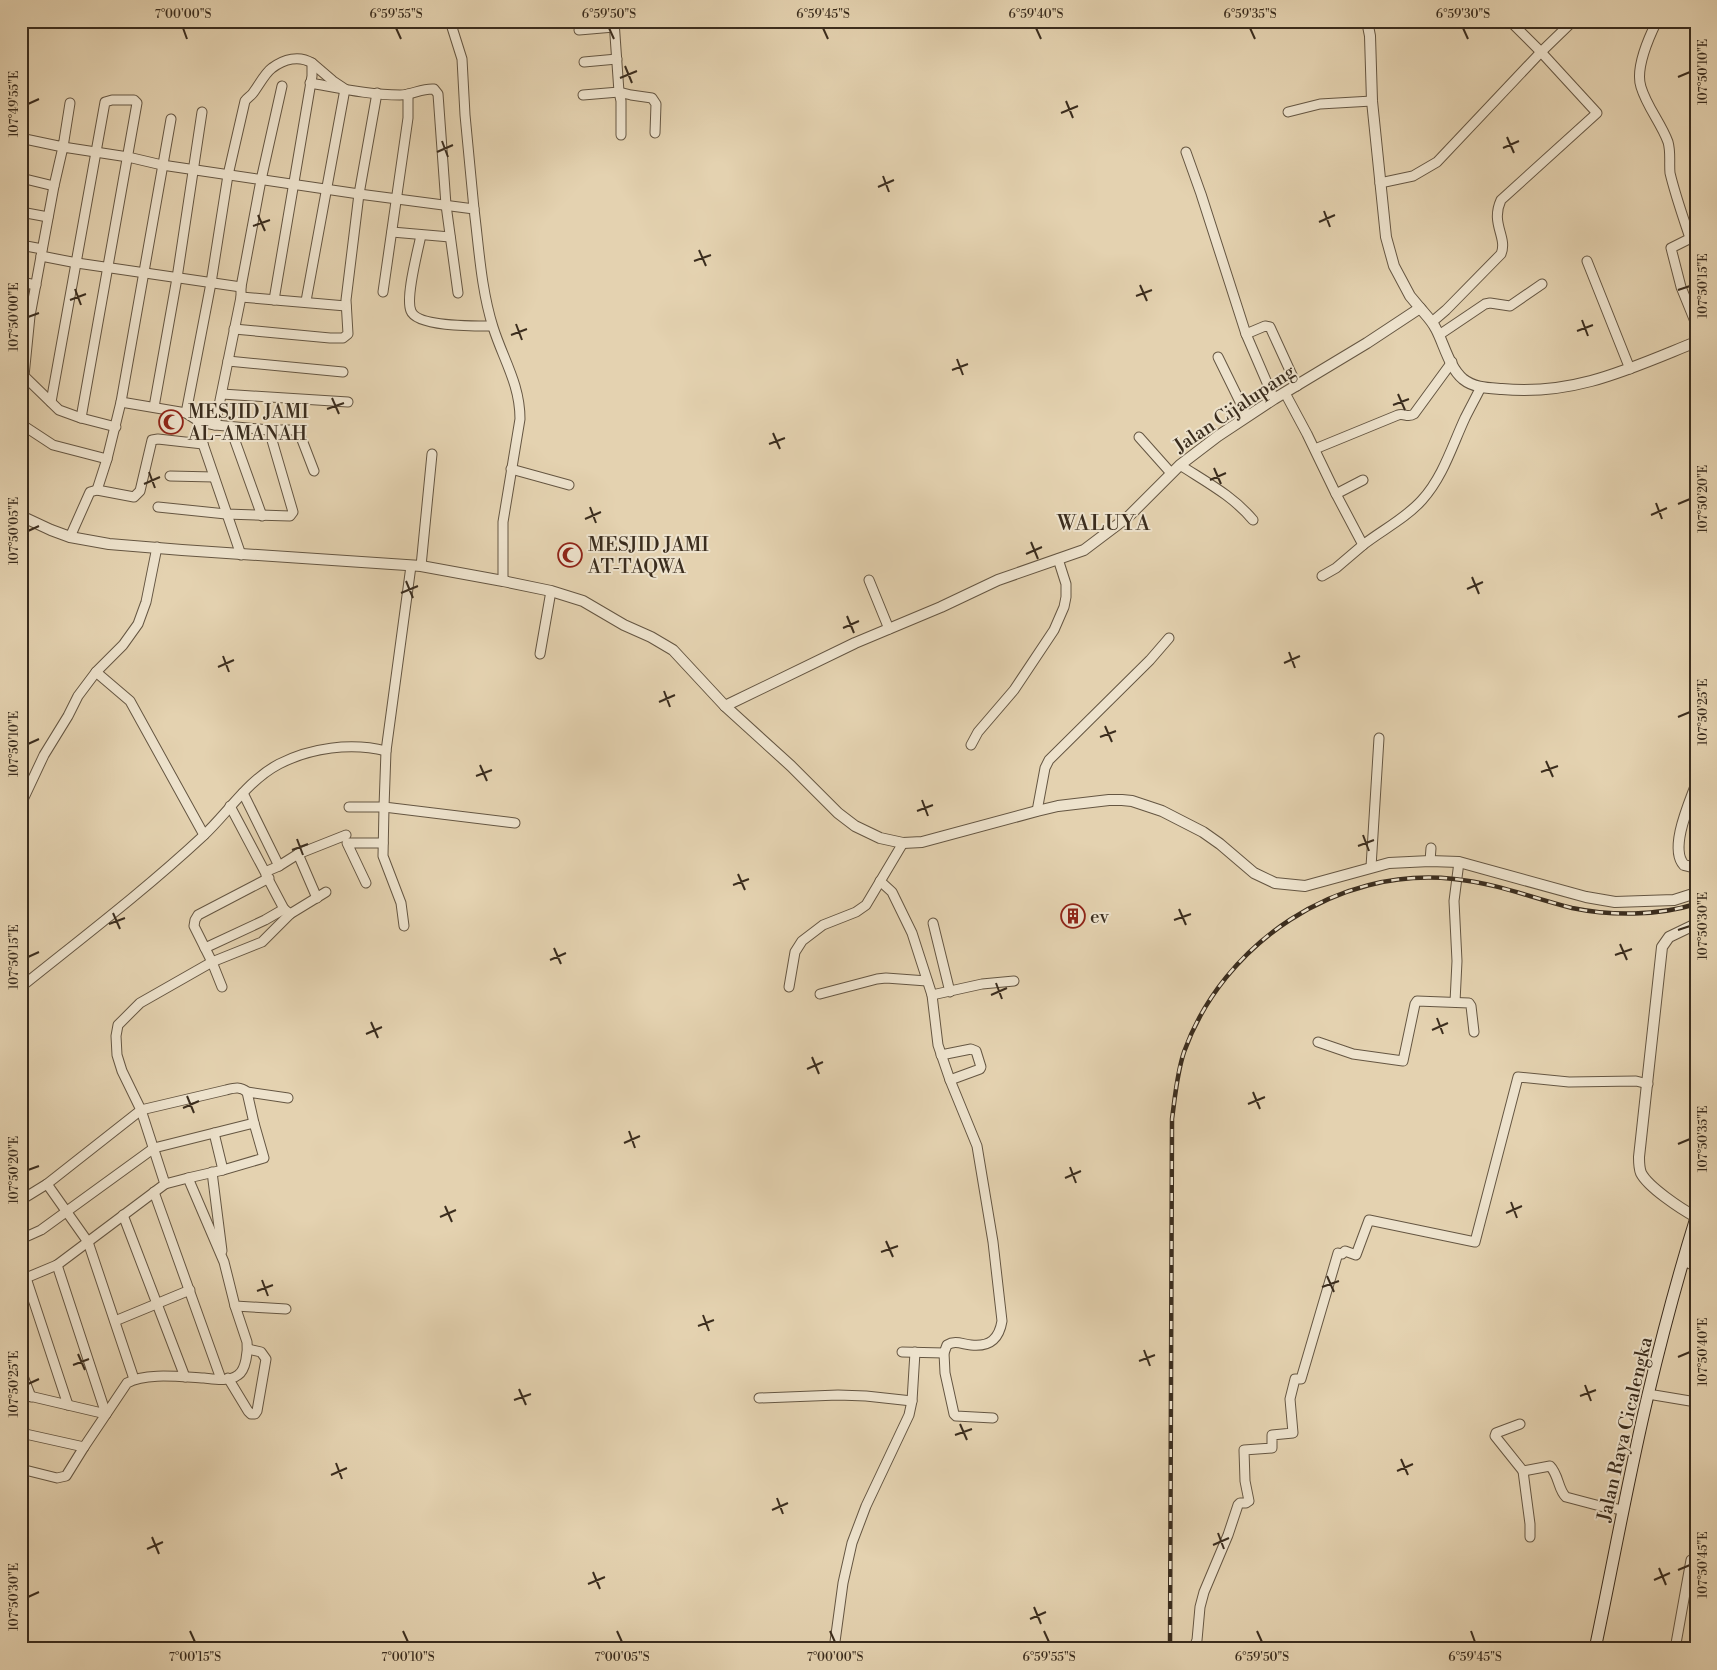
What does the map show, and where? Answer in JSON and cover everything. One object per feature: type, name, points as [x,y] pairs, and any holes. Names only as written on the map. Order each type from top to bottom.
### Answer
[{"type":"main road","name":"Jalan Raya Cicalengka","points":[[1595,1649],[1648,1394],[1696,1218]]},
{"type":"street","points":[[450,21],[462,59],[465,115],[484,289],[492,326],[513,377],[520,404],[520,419],[502,522],[503,581]]},
{"type":"street","points":[[1367,21],[1370,36],[1372,100],[1389,251],[1410,296],[1432,322],[1452,362],[1465,380],[1481,387],[1519,391],[1549,390],[1586,383],[1630,369],[1696,342]]},
{"type":"street","points":[[1432,322],[1501,254],[1503,248],[1496,216],[1501,200],[1597,113],[1510,21]]},
{"type":"street","points":[[1656,21],[1640,68],[1641,86],[1670,148],[1669,166],[1673,186],[1689,235],[1689,239],[1685,242],[1671,248],[1681,287],[1696,324]]},
{"type":"street","points":[[1380,183],[1413,176],[1438,162],[1570,22]]},
{"type":"street","points":[[579,30],[614,24],[621,101],[621,135]]},
{"type":"street","points":[[186,413],[228,175],[245,101],[251,96],[271,69],[280,63],[295,58],[306,59],[312,62],[345,89]]},
{"type":"street","points":[[584,62],[617,59]]},
{"type":"street","points":[[274,300],[312,76],[312,62]]},
{"type":"street","points":[[310,83],[394,95],[408,94],[429,88],[434,89],[438,94],[446,205],[458,293]]},
{"type":"street","points":[[215,425],[261,180],[282,86]]},
{"type":"street","points":[[306,301],[345,89]]},
{"type":"street","points":[[583,95],[619,92],[652,98],[656,104],[656,133]]},
{"type":"street","points":[[234,330],[330,338],[343,338],[348,334],[346,306],[359,194],[377,93]]},
{"type":"street","points":[[383,292],[408,118],[408,94]]},
{"type":"street","points":[[50,402],[105,102],[132,100],[137,103],[81,418]]},
{"type":"street","points":[[1288,112],[1320,104],[1372,100]]},
{"type":"street","points":[[70,103],[36,285],[26,315],[23,380],[59,410],[116,427]]},
{"type":"street","points":[[154,407],[177,278],[202,112]]},
{"type":"street","points":[[97,490],[116,427],[121,402],[170,119]]},
{"type":"street","points":[[25,139],[194,170],[474,209]]},
{"type":"street","points":[[1186,152],[1202,194],[1246,334],[1274,399]]},
{"type":"street","points":[[21,178],[54,186]]},
{"type":"street","points":[[21,212],[48,217]]},
{"type":"street","points":[[392,232],[450,237]]},
{"type":"street","points":[[421,235],[408,300],[412,314],[415,317],[433,323],[457,326],[492,326]]},
{"type":"street","points":[[21,245],[77,263],[210,283],[274,300],[306,301],[346,306]]},
{"type":"street","points":[[1587,261],[1630,369]]},
{"type":"street","points":[[21,282],[36,285]]},
{"type":"street","points":[[1439,335],[1485,304],[1510,306],[1542,284]]},
{"type":"street","name":"Jalan Cijalupang","points":[[725,706],[855,643],[941,607],[998,580],[1084,550],[1129,516],[1180,465],[1247,416],[1368,343],[1420,308]]},
{"type":"street","points":[[1246,334],[1265,326],[1270,326],[1297,386]]},
{"type":"street","points":[[1218,357],[1247,416]]},
{"type":"street","points":[[228,360],[343,372]]},
{"type":"street","points":[[1315,449],[1398,414],[1408,416],[1414,414],[1452,362]]},
{"type":"street","points":[[1322,576],[1336,568],[1421,501],[1445,467],[1465,418],[1481,387]]},
{"type":"street","points":[[1284,393],[1315,449],[1363,545]]},
{"type":"street","points":[[222,394],[348,402]]},
{"type":"street","points":[[121,402],[186,413],[200,422],[215,425],[298,432],[314,471]]},
{"type":"street","points":[[200,422],[203,444],[226,514],[242,554]]},
{"type":"street","points":[[21,424],[53,445],[107,459]]},
{"type":"street","points":[[230,427],[262,516]]},
{"type":"street","points":[[158,507],[262,516],[287,517],[292,514],[269,430]]},
{"type":"street","points":[[1139,438],[1171,473]]},
{"type":"street","points":[[70,537],[88,494],[97,490],[137,496],[140,491],[150,443],[154,439],[203,444]]},
{"type":"street","points":[[404,926],[400,903],[383,856],[386,751],[432,454]]},
{"type":"street","points":[[1180,465],[1239,504],[1253,520]]},
{"type":"street","points":[[511,469],[569,485]]},
{"type":"street","points":[[170,476],[214,477]]},
{"type":"street","points":[[1336,494],[1363,480]]},
{"type":"street","points":[[21,516],[70,537],[109,544],[416,566],[503,581],[591,604],[624,625],[663,644],[681,658],[707,689],[791,766],[838,813],[855,826],[880,838],[903,843],[922,842],[1058,806],[1109,800],[1132,801],[1162,811],[1203,832],[1254,873],[1275,883],[1305,886],[1371,867],[1406,861],[1430,860],[1459,862],[1586,897],[1615,902],[1674,900],[1696,893]]},
{"type":"street","points":[[21,804],[44,755],[78,696],[96,672],[123,645],[138,624],[146,602],[157,547]]},
{"type":"street","points":[[971,745],[978,732],[1014,690],[1054,630],[1064,607],[1066,597],[1066,584],[1058,559]]},
{"type":"street","points":[[869,580],[888,629]]},
{"type":"street","points":[[540,654],[551,592]]},
{"type":"street","points":[[1037,811],[1044,768],[1048,760],[1169,638]]},
{"type":"street","points":[[96,672],[130,701],[204,835]]},
{"type":"street","points":[[1371,867],[1379,738]]},
{"type":"street","points":[[21,987],[136,896],[204,835],[254,781],[278,764],[326,749],[376,748],[386,751]]},
{"type":"street","points":[[1696,785],[1678,840],[1678,851],[1684,866],[1696,868]]},
{"type":"street","points":[[243,793],[279,866]]},
{"type":"street","points":[[230,806],[287,911]]},
{"type":"street","points":[[349,807],[384,807],[515,823]]},
{"type":"street","points":[[222,987],[194,926],[198,915],[267,875],[298,854],[346,835]]},
{"type":"street","points":[[366,883],[347,843],[383,843]]},
{"type":"street","points":[[789,987],[795,952],[802,941],[823,925],[862,908],[903,843]]},
{"type":"street","points":[[1430,860],[1431,848]]},
{"type":"street","points":[[298,854],[318,898]]},
{"type":"street","points":[[1455,1002],[1457,961],[1454,901],[1459,862]]},
{"type":"street","points":[[880,881],[892,892],[912,933],[932,995],[936,1033],[942,1055],[950,1080],[977,1146],[993,1242],[1002,1321],[999,1334],[993,1341],[983,1345],[951,1343],[947,1345],[944,1353],[946,1378],[954,1414],[956,1416],[993,1418]]},
{"type":"street","points":[[205,948],[318,898],[326,892]]},
{"type":"street","points":[[165,1184],[141,1110],[122,1071],[117,1055],[116,1036],[118,1025],[140,1003],[212,962],[262,942],[287,911]]},
{"type":"street","points":[[933,924],[950,992]]},
{"type":"street","points":[[1696,924],[1669,936],[1662,947],[1639,1157],[1641,1172],[1645,1178],[1678,1206],[1696,1218]]},
{"type":"street","points":[[820,994],[886,978],[927,981]]},
{"type":"street","points":[[932,995],[982,984],[1014,981]]},
{"type":"street","points":[[1318,1042],[1353,1054],[1402,1061],[1415,1002],[1418,1001],[1470,1004],[1474,1032]]},
{"type":"street","points":[[942,1055],[971,1049],[976,1051],[980,1069],[950,1080]]},
{"type":"street","points":[[1191,1649],[1197,1640],[1200,1607],[1204,1592],[1228,1535],[1238,1505],[1248,1501],[1245,1482],[1244,1450],[1272,1448],[1272,1435],[1293,1433],[1290,1399],[1295,1379],[1301,1379],[1338,1254],[1345,1252],[1356,1255],[1368,1220],[1475,1242],[1518,1077],[1569,1082],[1636,1081],[1648,1084]]},
{"type":"street","points":[[21,1200],[47,1184],[141,1110],[237,1088],[243,1088],[247,1092],[288,1098]]},
{"type":"street","points":[[68,1405],[24,1280],[57,1265],[165,1184],[264,1158],[247,1092]]},
{"type":"street","points":[[21,1239],[41,1230],[154,1148],[254,1123]]},
{"type":"street","points":[[214,1133],[223,1170]]},
{"type":"street","points":[[21,1469],[56,1478],[66,1476],[127,1383],[146,1378],[225,1379],[240,1374],[248,1349],[246,1336],[235,1306],[224,1262],[212,1172]]},
{"type":"street","points":[[188,1178],[224,1262]]},
{"type":"street","points":[[47,1184],[88,1242],[134,1380]]},
{"type":"street","points":[[154,1192],[225,1379],[248,1411],[251,1414],[255,1414],[266,1359],[261,1352],[248,1349]]},
{"type":"street","points":[[122,1215],[185,1377]]},
{"type":"street","points":[[1683,1261],[1696,1266]]},
{"type":"street","points":[[57,1265],[106,1414]]},
{"type":"street","points":[[114,1321],[190,1290]]},
{"type":"street","points":[[235,1306],[286,1309]]},
{"type":"street","points":[[902,1352],[944,1353]]},
{"type":"street","points":[[834,1649],[843,1582],[852,1543],[866,1506],[909,1415],[912,1401],[915,1352]]},
{"type":"street","points":[[21,1371],[32,1397]]},
{"type":"street","points":[[21,1394],[106,1414]]},
{"type":"street","points":[[1648,1394],[1696,1402]]},
{"type":"street","points":[[759,1398],[838,1395],[912,1401]]},
{"type":"street","points":[[1520,1424],[1496,1433],[1495,1436],[1523,1471],[1530,1537]]},
{"type":"street","points":[[21,1433],[84,1447]]},
{"type":"street","points":[[1523,1471],[1550,1466],[1559,1480],[1563,1494],[1566,1497],[1623,1510]]},
{"type":"street","points":[[1675,1649],[1691,1560]]},
{"type":"railway","points":[[1170,1649],[1172,1119],[1184,1052],[1202,1013],[1226,977],[1256,946],[1290,920],[1328,899],[1368,885],[1411,878],[1469,881],[1499,887],[1587,911],[1650,913],[1696,904]]},
{"type":"place","name":"MESJID JAMI AL-AMANAH","points":[[171,422]]},
{"type":"place","name":"MESJID JAMI AT-TAQWA","points":[[570,555]]},
{"type":"place","name":"ev","points":[[1073,916]]},
{"type":"district","name":"WALUYA","points":[[1104,523]]}]
